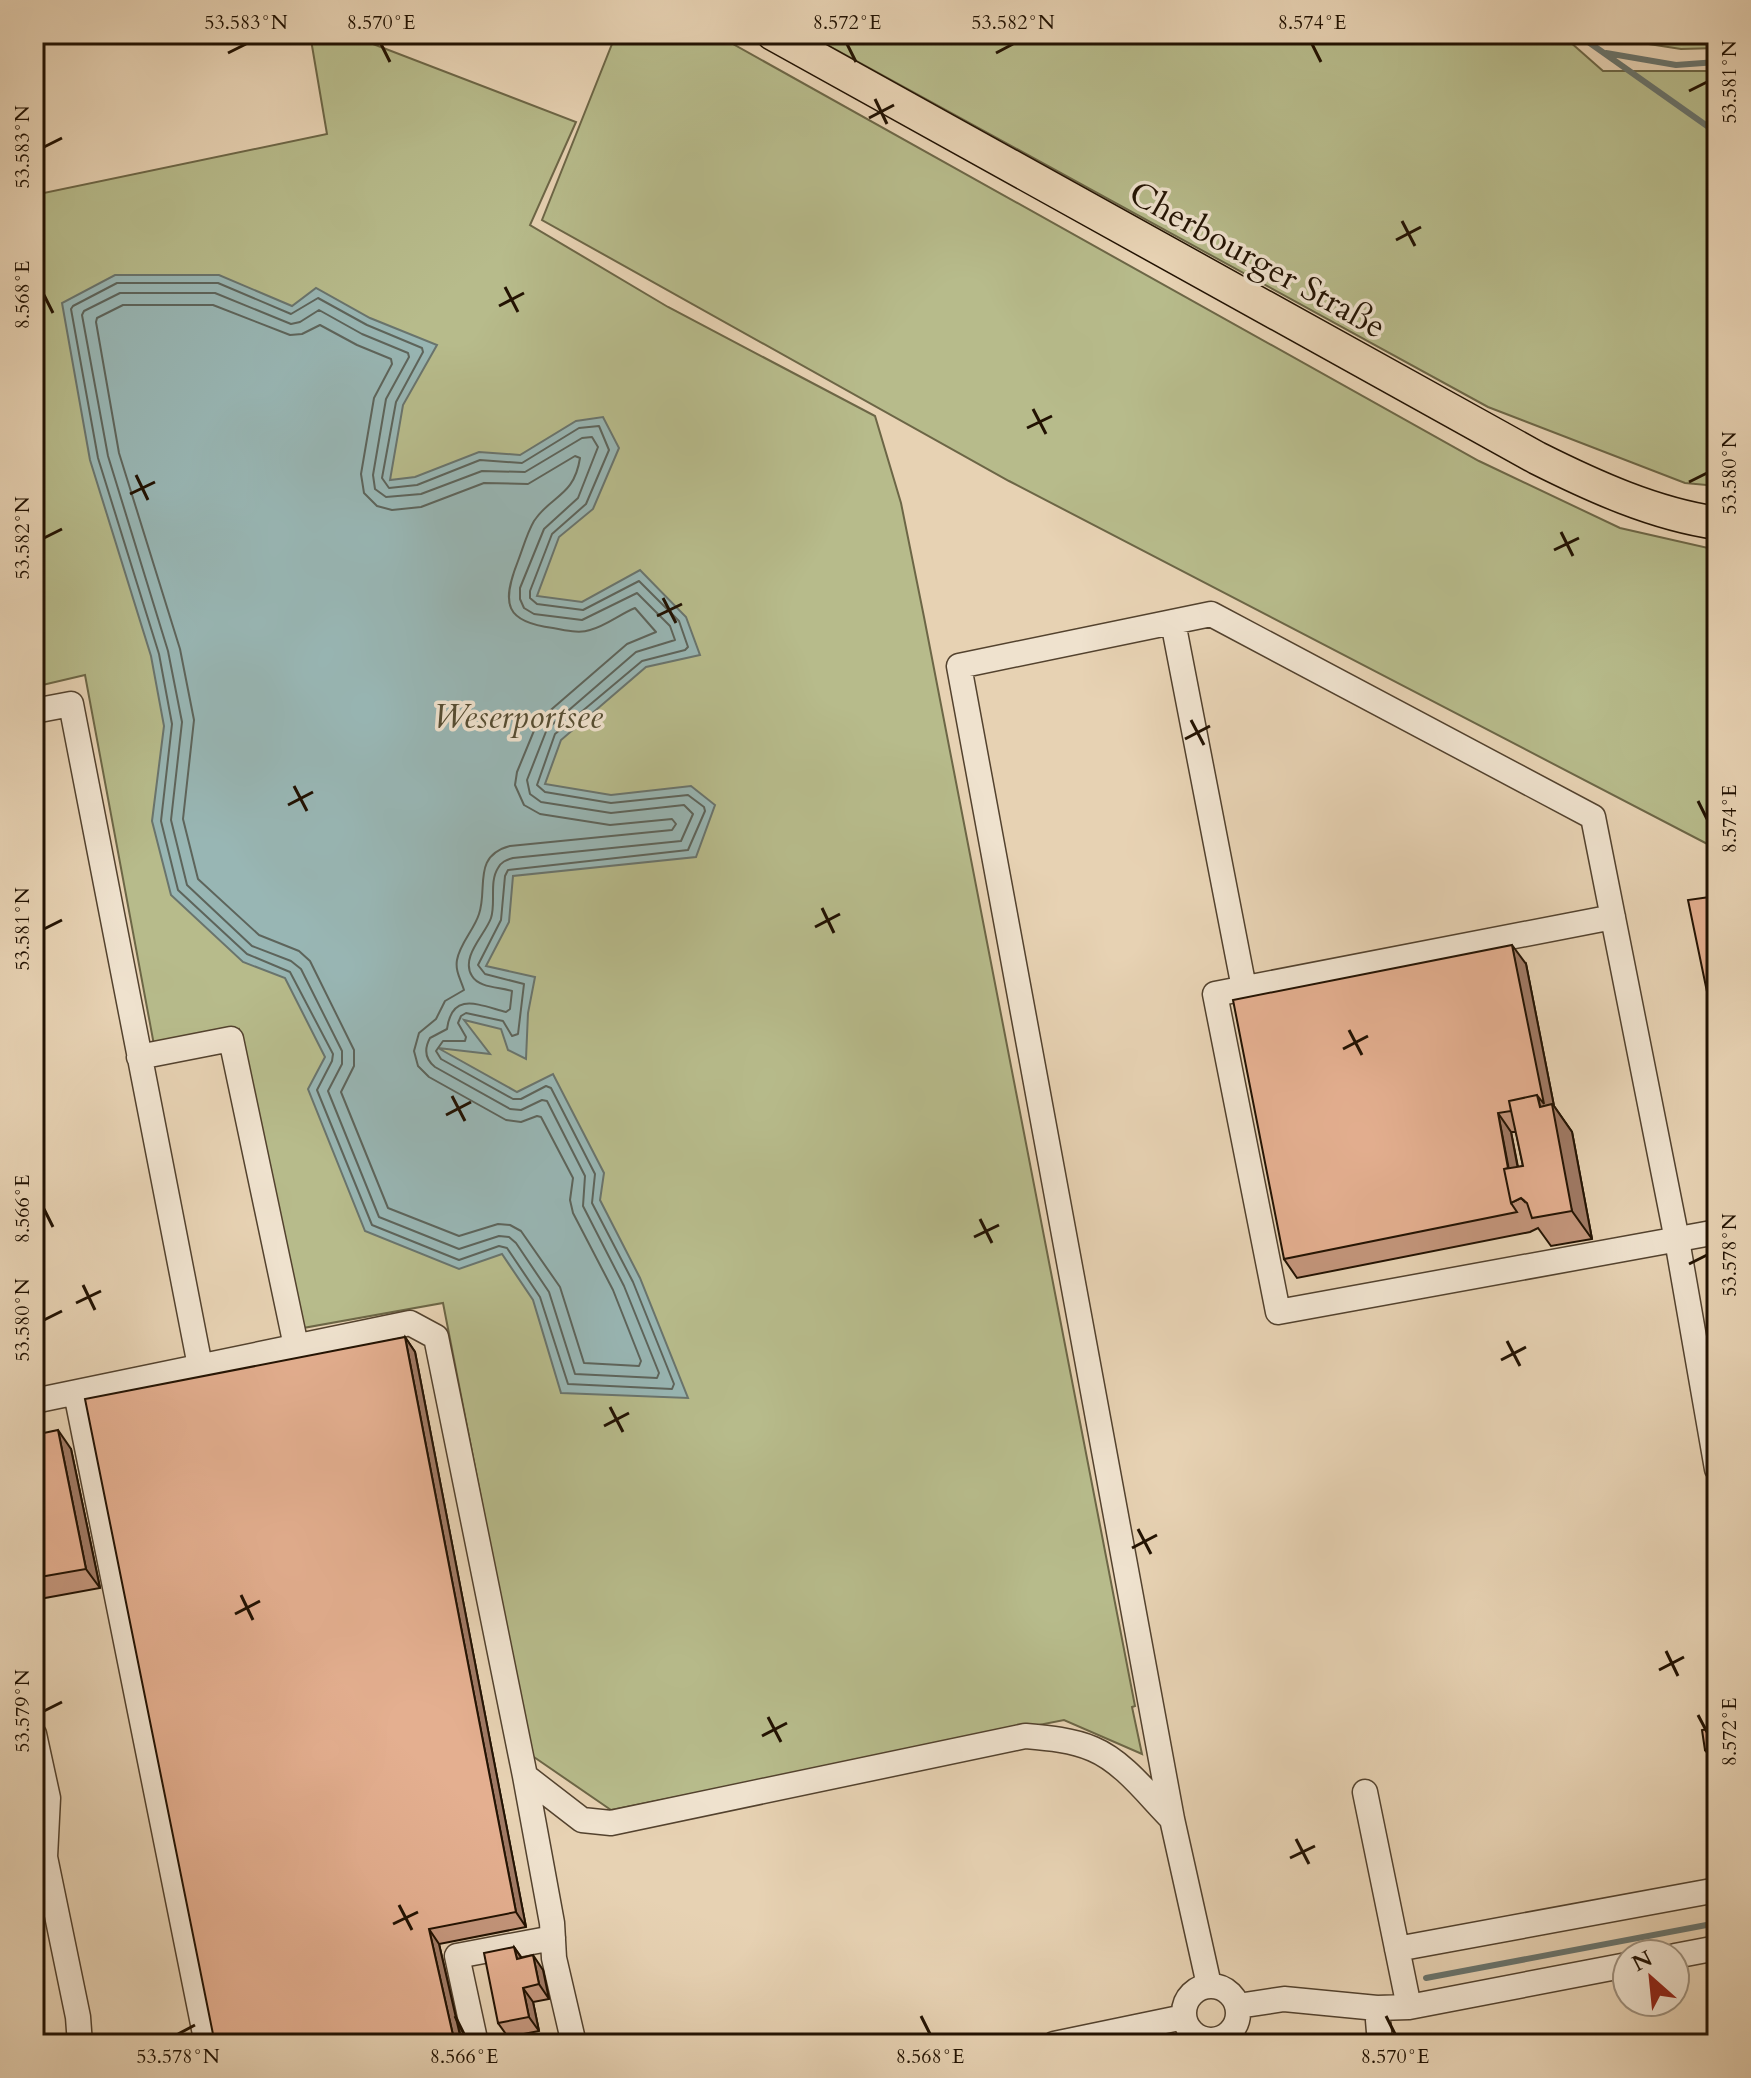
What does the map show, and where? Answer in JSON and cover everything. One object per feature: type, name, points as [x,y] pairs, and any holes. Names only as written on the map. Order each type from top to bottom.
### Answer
[{"type":"main road","name":"Cherbourger Straße","points":[[773,34],[1583,482],[1630,500],[1717,523]]},
{"type":"lane","points":[[1209,1985],[1172,1819],[959,666],[1211,614],[1593,817],[1677,1240],[1716,1463]]},
{"type":"lane","points":[[1173,622],[1244,988]]},
{"type":"lane","points":[[34,711],[71,704],[200,1366]]},
{"type":"lane","points":[[1613,917],[1215,994],[1278,1312],[1717,1232]]},
{"type":"lane","points":[[139,1057],[231,1039],[296,1346]]},
{"type":"lane","points":[[34,1401],[410,1323],[436,1337],[525,1776],[554,1958],[574,2044]]},
{"type":"lane","points":[[76,1393],[207,2044]]},
{"type":"lane","points":[[34,1734],[48,1798],[45,1857],[78,2017],[80,2044]]},
{"type":"lane","points":[[525,1776],[582,1820],[611,1823],[1025,1736],[1060,1739],[1095,1749],[1126,1772],[1172,1819]]},
{"type":"lane","points":[[1365,1792],[1409,2007]]},
{"type":"lane","points":[[1397,1949],[1717,1890]]},
{"type":"lane","points":[[476,2044],[457,1956],[553,1938]]},
{"type":"lane","points":[[1691,1953],[1717,1948]]},
{"type":"lane","points":[[1238,2006],[1284,1999],[1377,2008],[1409,2007],[1611,1968]]},
{"type":"lane","points":[[1209,1985],[1230,1993],[1238,2006],[1236,2024],[1231,2032],[1215,2042],[1199,2037],[1184,2017],[1188,2000],[1200,1988],[1209,1985]]},
{"type":"lane","points":[[1377,2008],[1380,2044]]},
{"type":"lane","points":[[1054,2044],[1184,2017]]},
{"type":"green space","name":"Weserportsee","points":[[310,34],[347,34],[576,122],[530,225],[668,307],[875,416],[901,503],[924,617],[1142,1754],[1064,1720],[611,1810],[531,1755],[443,1303],[303,1328],[239,1029],[154,1045],[85,675],[34,687],[34,195],[327,134]]},
{"type":"green space","points":[[616,34],[715,34],[1479,461],[1620,528],[1717,550],[1717,849],[1009,481],[542,220]]},
{"type":"green space","points":[[807,34],[1561,34],[1603,71],[1717,71],[1717,486],[1685,483],[1488,407]]},
{"type":"green space","points":[[1602,34],[1717,34],[1717,48],[1681,49],[1610,38]]},
{"type":"water","name":"Weserportsee","points":[[115,275],[219,275],[292,306],[316,288],[370,318],[437,345],[403,405],[390,480],[415,477],[479,452],[520,455],[576,421],[603,417],[619,448],[593,509],[559,537],[537,596],[582,602],[640,570],[686,617],[700,655],[646,667],[561,740],[545,784],[611,795],[691,786],[715,805],[696,857],[513,876],[509,922],[486,966],[535,977],[528,1013],[526,1059],[508,1050],[501,1029],[464,1020],[490,1054],[438,1048],[517,1092],[553,1074],[604,1173],[600,1200],[640,1278],[688,1398],[561,1393],[533,1300],[502,1254],[459,1269],[365,1231],[308,1089],[325,1057],[285,978],[243,962],[171,895],[152,821],[164,726],[151,656],[90,460],[62,303]]},
{"type":"building","points":[[1717,896],[1717,1040],[1688,900]]},
{"type":"building","points":[[1512,945],[1544,1104],[1537,1095],[1509,1101],[1511,1111],[1498,1113],[1508,1168],[1504,1169],[1511,1203],[1517,1212],[1284,1259],[1233,1000]]},
{"type":"building","points":[[1537,1095],[1540,1107],[1552,1104],[1572,1211],[1532,1218],[1527,1203],[1521,1198],[1511,1203],[1504,1169],[1523,1166],[1509,1101]]},
{"type":"building","points":[[405,1337],[516,1912],[429,1929],[455,2044],[215,2044],[85,1399]]},
{"type":"building","points":[[58,1430],[86,1569],[34,1578],[34,1435]]},
{"type":"building","points":[[1717,1728],[1717,1748],[1705,1750],[1702,1730]]},
{"type":"building","points":[[514,1947],[517,1959],[533,1955],[539,1984],[523,1988],[529,2017],[498,2023],[484,1953]]},
{"type":"waterway","points":[[1577,34],[1717,133]]},
{"type":"waterway","points":[[1606,53],[1676,65],[1717,62]]},
{"type":"waterway","points":[[1426,1978],[1717,1923]]}]
